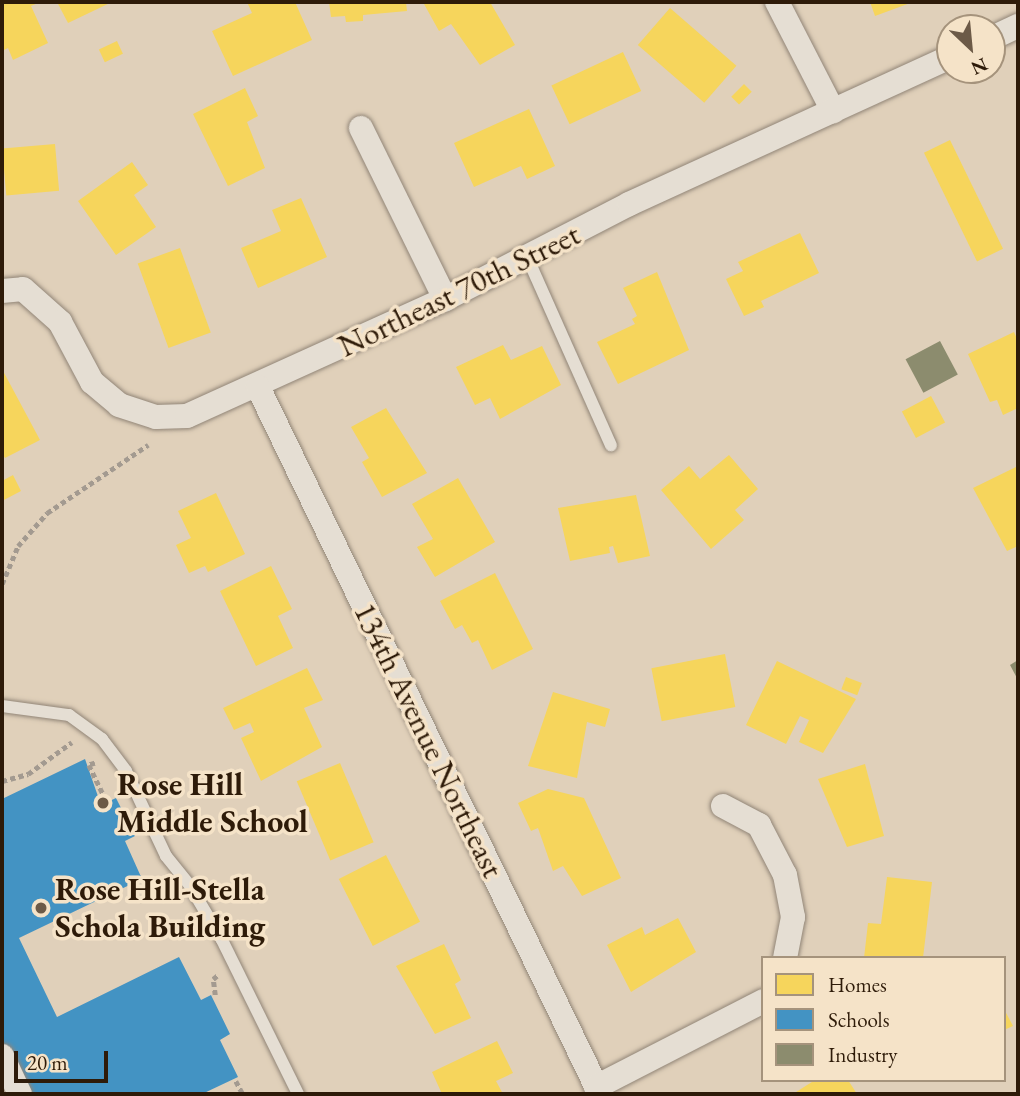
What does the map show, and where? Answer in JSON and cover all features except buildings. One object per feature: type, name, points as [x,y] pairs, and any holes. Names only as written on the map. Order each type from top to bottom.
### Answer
[{"type":"street","points":[[778,2],[833,111]]},
{"type":"street","name":"Northeast 70th Street","points":[[2,291],[23,289],[60,322],[92,382],[119,405],[156,417],[187,416],[258,387],[445,299],[528,259],[629,204],[936,63]]},
{"type":"street","points":[[361,128],[445,299]]},
{"type":"street","name":"134th Avenue Northeast","points":[[258,387],[598,1091]]},
{"type":"street","points":[[723,806],[760,825],[785,875],[793,917],[785,956]]},
{"type":"street","points":[[598,1091],[761,1002]]},
{"type":"street","points":[[2,1056],[20,1094]]},
{"type":"lane","points":[[528,259],[611,445]]},
{"type":"lane","points":[[2,706],[69,715],[102,739],[125,771],[166,856],[222,940],[298,1094]]},
{"type":"path","points":[[2,584],[18,546],[47,513],[149,444]]},
{"type":"path","points":[[2,781],[28,774],[75,740]]},
{"type":"path","points":[[91,769],[107,802]]},
{"type":"path","points":[[213,979],[215,995]]},
{"type":"path","points":[[236,1081],[243,1094]]},
{"type":"place","name":"Rose Hill Middle School","points":[[103,803]]},
{"type":"place","name":"Rose Hill-Stella Schola Building","points":[[41,908]]}]
